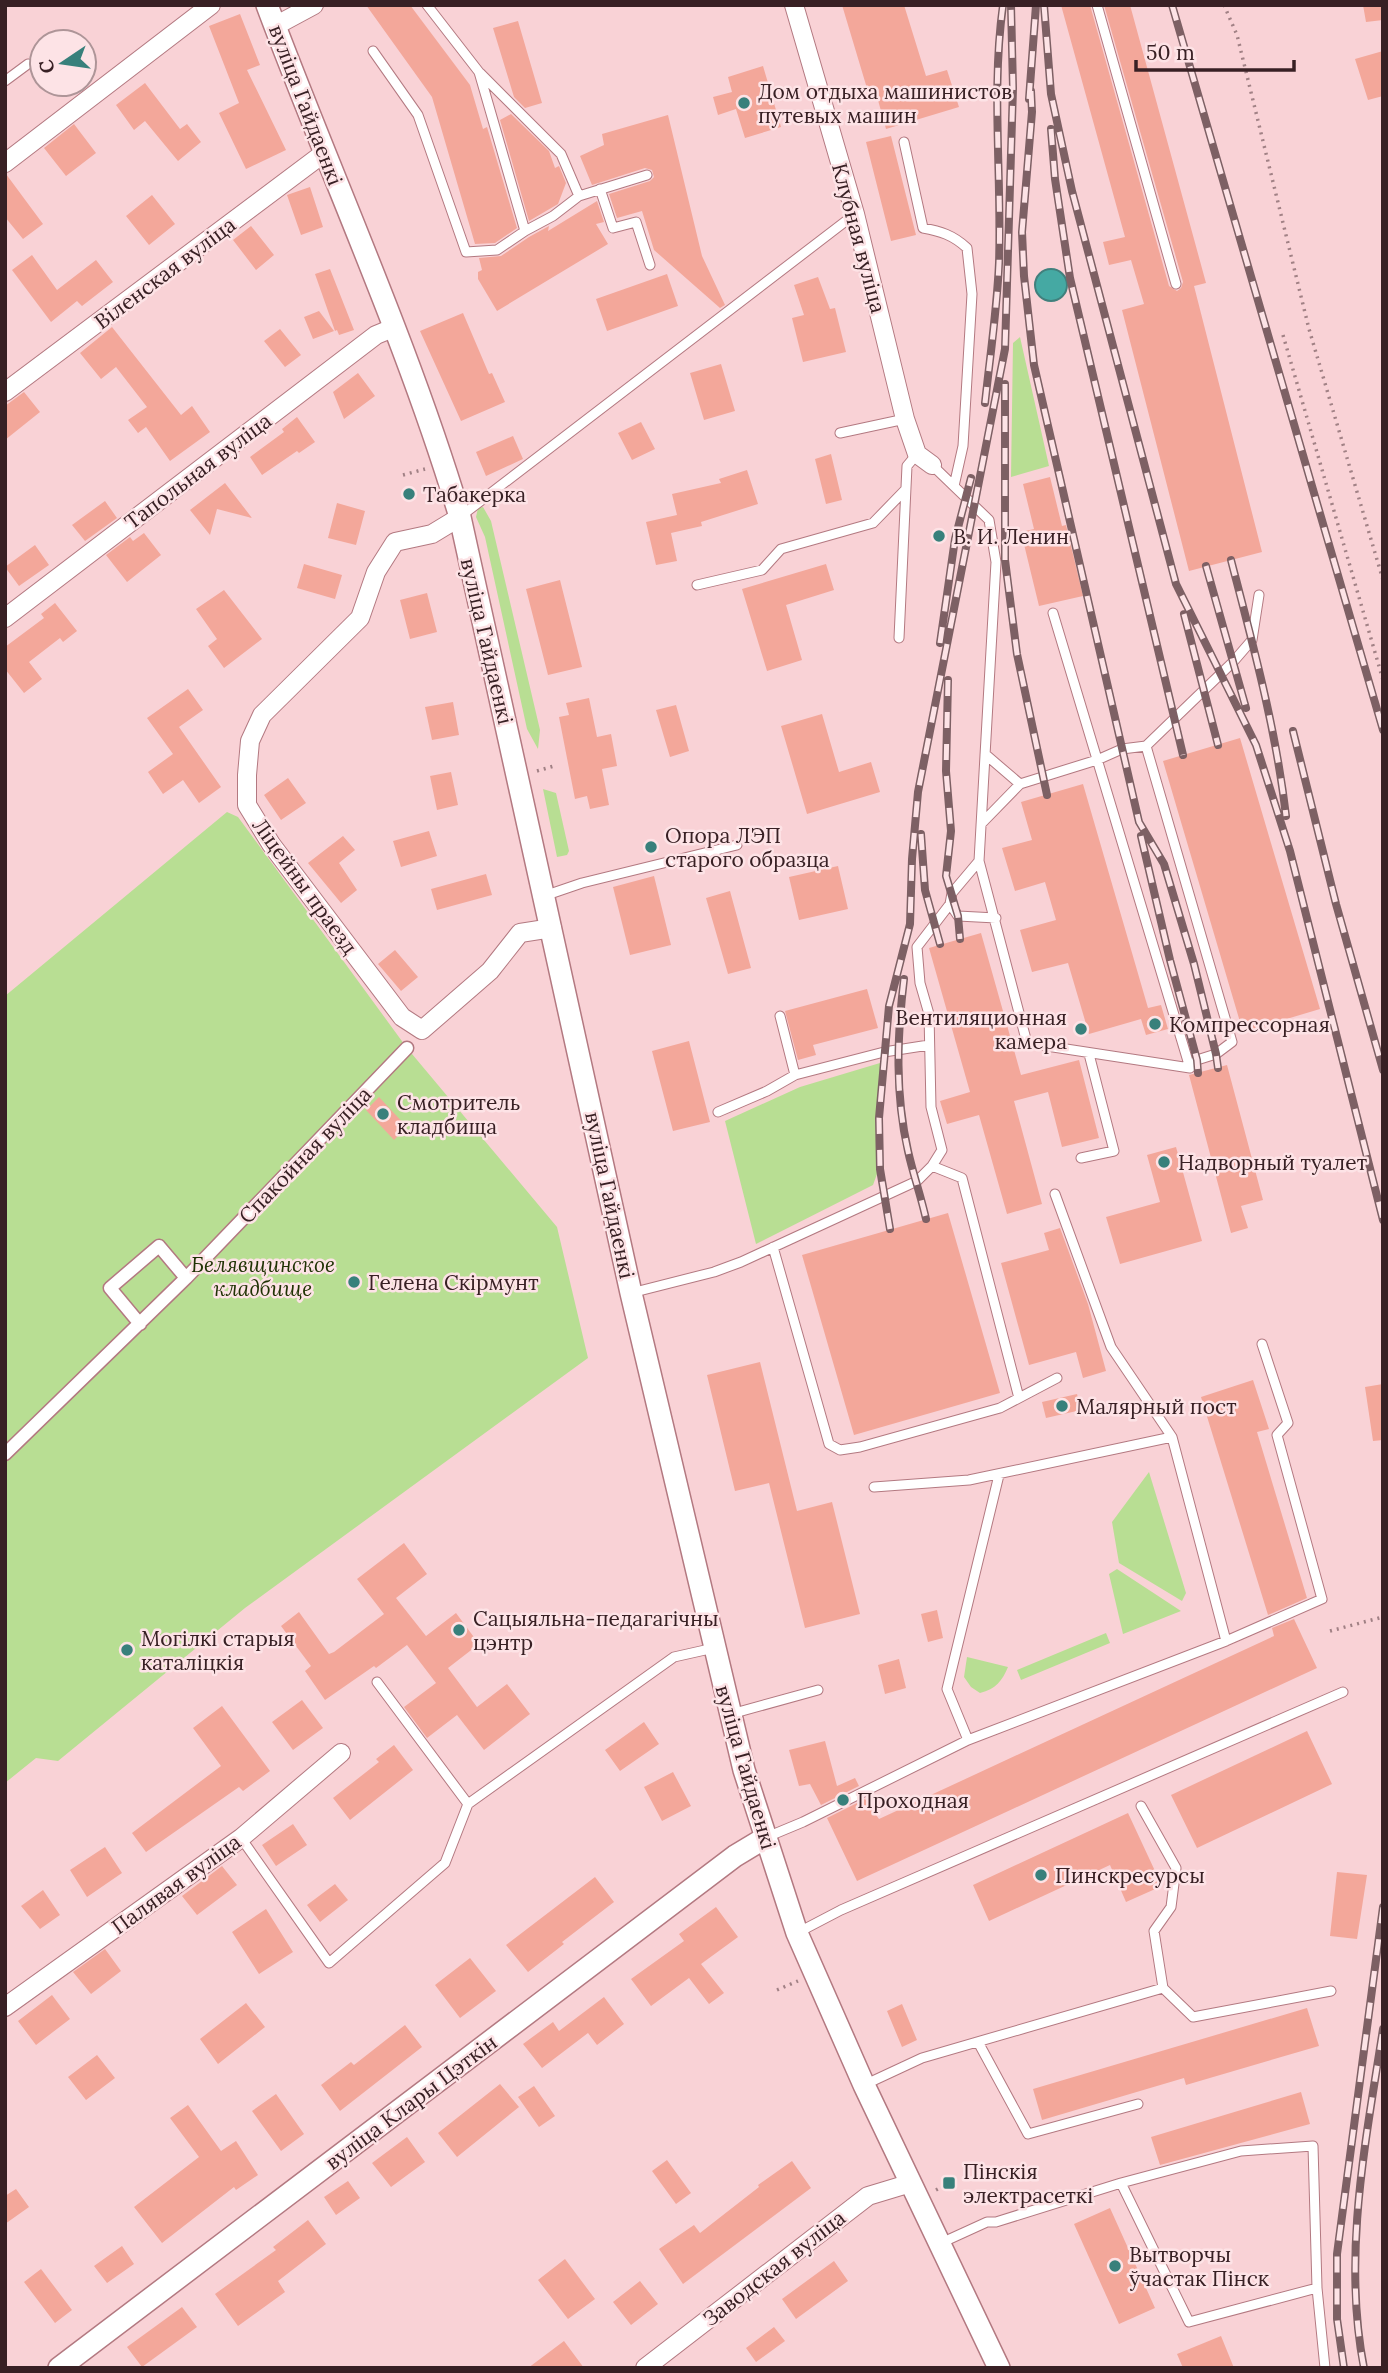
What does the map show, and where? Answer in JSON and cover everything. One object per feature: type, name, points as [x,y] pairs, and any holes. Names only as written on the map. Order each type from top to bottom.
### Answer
[{"type":"street","points":[[5,163],[211,5]]},
{"type":"street","name":"вуліца Гайдаенкі","points":[[267,5],[393,328],[444,464],[460,517],[632,1293],[729,1715],[765,1838],[797,1933],[864,2085],[999,2368]]},
{"type":"street","points":[[275,26],[314,5]]},
{"type":"street","name":"Клубная вуліца","points":[[793,5],[855,214],[905,419],[917,454]]},
{"type":"street","name":"Віленская вуліца","points":[[5,392],[324,153]]},
{"type":"street","name":"Тапольная вуліца","points":[[5,618],[376,335],[393,328]]},
{"type":"street","points":[[917,454],[932,465]]},
{"type":"street","name":"Ліцейны праезд","points":[[422,1030],[402,1017],[271,844],[247,805],[247,775],[250,741],[262,715],[360,618],[376,572],[395,542],[432,534],[460,517]]},
{"type":"street","points":[[422,1030],[490,971],[520,933],[552,928]]},
{"type":"street","name":"Спакойная вуліца","points":[[5,1454],[186,1278],[407,1048]]},
{"type":"street","points":[[140,1324],[110,1288],[159,1246],[186,1278]]},
{"type":"street","name":"Палявая вуліца","points":[[5,2007],[241,1838],[341,1753]]},
{"type":"street","name":"вуліца Клары Цэткін","points":[[59,2368],[724,1865],[765,1838]]},
{"type":"street","name":"Заводская вуліца","points":[[645,2368],[868,2196],[911,2183]]},
{"type":"lane","points":[[427,5],[479,72],[561,154],[579,196]]},
{"type":"lane","points":[[1097,5],[1176,284]]},
{"type":"lane","points":[[373,51],[418,115],[466,252],[497,250],[553,216],[579,196],[647,175]]},
{"type":"lane","points":[[5,81],[28,64]]},
{"type":"lane","points":[[479,72],[525,231]]},
{"type":"lane","points":[[904,142],[923,228],[943,232],[967,248],[971,308],[963,446],[954,486]]},
{"type":"lane","points":[[600,190],[612,229],[636,222],[650,265]]},
{"type":"lane","points":[[460,517],[855,214]]},
{"type":"lane","points":[[840,433],[905,419]]},
{"type":"lane","points":[[899,638],[907,466],[917,454]]},
{"type":"lane","points":[[932,465],[989,520],[996,562],[979,860],[1027,1043],[1189,1068]]},
{"type":"lane","points":[[697,585],[762,569],[781,549],[873,523],[905,489]]},
{"type":"lane","points":[[982,824],[1020,784],[1097,760],[1122,749],[1146,746],[1227,668],[1252,640],[1259,595]]},
{"type":"lane","points":[[1053,613],[1189,1068]]},
{"type":"lane","points":[[1146,746],[1232,1042],[1216,1054],[1197,1060],[1189,1068]]},
{"type":"lane","points":[[985,754],[1020,784]]},
{"type":"lane","points":[[544,895],[737,845]]},
{"type":"lane","points":[[632,1293],[714,1272],[774,1247],[917,1181],[932,1166],[942,1150],[931,1107],[929,1014],[920,983],[917,947],[950,905],[952,893],[979,860]]},
{"type":"lane","points":[[950,905],[958,916],[996,918]]},
{"type":"lane","points":[[780,1016],[795,1075]]},
{"type":"lane","name":"Спакойная вуліца","points":[[407,1048],[422,1030]]},
{"type":"lane","points":[[718,1112],[767,1091],[795,1075],[884,1052],[929,1045]]},
{"type":"lane","points":[[1081,1158],[1114,1151],[1089,1054]]},
{"type":"lane","points":[[932,1166],[961,1178],[1019,1398]]},
{"type":"lane","points":[[1055,1194],[1111,1347],[1172,1437],[1226,1641]]},
{"type":"lane","points":[[774,1247],[829,1444],[840,1450],[860,1447],[1000,1408],[1057,1378]]},
{"type":"lane","points":[[765,1838],[803,1822],[968,1740],[1226,1641],[1322,1599],[1277,1435],[1288,1423],[1262,1344]]},
{"type":"lane","points":[[874,1487],[969,1480],[999,1475],[1172,1437]]},
{"type":"lane","points":[[968,1740],[947,1689],[999,1475]]},
{"type":"lane","points":[[241,1838],[329,1964],[445,1863],[468,1804],[674,1657],[714,1648]]},
{"type":"lane","points":[[377,1682],[468,1804]]},
{"type":"lane","points":[[729,1715],[818,1690]]},
{"type":"lane","points":[[797,1933],[841,1910],[1343,1692]]},
{"type":"lane","points":[[1141,1806],[1176,1868],[1171,1907],[1154,1931],[1163,1988],[1193,2017],[1331,1991]]},
{"type":"lane","points":[[864,2085],[922,2058],[1163,1988]]},
{"type":"lane","points":[[978,2042],[1028,2134],[1138,2104]]},
{"type":"lane","points":[[939,2244],[987,2222],[996,2222],[1121,2183],[1241,2151],[1313,2146],[1317,2288],[1325,2368]]},
{"type":"lane","points":[[1121,2183],[1189,2322],[1317,2288]]},
{"type":"path","points":[[1224,5],[1237,35],[1309,329],[1383,580]]},
{"type":"path","points":[[1283,335],[1383,680]]},
{"type":"path","points":[[1330,1631],[1383,1616]]},
{"type":"green space","points":[[1020,337],[1049,466],[1011,477],[1013,343]]},
{"type":"green space","points":[[483,507],[491,521],[540,730],[538,749],[527,729],[485,537],[476,517],[478,508]]},
{"type":"green space","points":[[543,789],[556,793],[569,851],[567,855],[557,857]]},
{"type":"green space","name":"Белявщинское кладбище","points":[[227,812],[238,817],[407,1048],[557,1227],[588,1358],[245,1608],[58,1761],[36,1758],[5,1783],[5,996]]},
{"type":"green space","points":[[880,1063],[887,1065],[877,1174],[873,1185],[756,1244],[725,1121],[800,1087]]},
{"type":"green space","points":[[1149,1472],[1186,1593],[1182,1601],[1119,1563],[1112,1522]]},
{"type":"green space","points":[[1117,1569],[1181,1611],[1123,1634],[1109,1574]]},
{"type":"green space","points":[[1106,1633],[1110,1643],[1021,1680],[1017,1670]]},
{"type":"green space","points":[[967,1657],[1008,1667],[998,1684],[980,1693],[971,1687],[964,1677]]},
{"type":"water","points":[[1051,269],[1062,274],[1067,285],[1062,296],[1051,301],[1040,296],[1035,285],[1040,274]]},
{"type":"building","points":[[366,5],[410,5],[470,85],[483,129],[487,127],[517,228],[495,243],[475,244],[432,97]]},
{"type":"building","points":[[842,5],[904,5],[926,76],[947,70],[959,107],[886,129],[876,93],[869,95]]},
{"type":"building","points":[[1061,5],[1090,5],[1169,286],[1177,291],[1183,282],[1104,5],[1130,5],[1206,283],[1194,286],[1262,552],[1189,571],[1122,310],[1144,304],[1131,260],[1109,265],[1103,242],[1125,237]]},
{"type":"building","points":[[1363,5],[1383,5],[1383,20],[1366,22]]},
{"type":"building","points":[[240,14],[260,65],[247,70],[286,150],[246,169],[219,113],[239,103],[209,26]]},
{"type":"building","points":[[518,21],[542,103],[525,108],[514,97],[493,28]]},
{"type":"building","points":[[1383,51],[1383,96],[1368,100],[1355,59]]},
{"type":"building","name":"Дом отдыха машинистов путевых машин","points":[[763,66],[781,127],[745,138],[736,109],[718,115],[713,97],[732,92],[728,77]]},
{"type":"building","points":[[145,83],[180,129],[187,124],[201,142],[178,161],[145,121],[134,130],[116,105]]},
{"type":"building","points":[[511,114],[549,151],[555,168],[559,166],[566,183],[558,204],[529,221],[500,120]]},
{"type":"building","points":[[668,115],[702,256],[725,305],[720,308],[654,250],[642,211],[617,218],[609,194],[650,181],[654,177],[652,170],[645,168],[592,185],[580,156],[604,145],[602,134]]},
{"type":"building","points":[[74,124],[96,153],[66,176],[44,148]]},
{"type":"building","points":[[891,136],[916,235],[891,241],[866,142]]},
{"type":"building","points":[[6,174],[43,224],[23,239],[5,217]]},
{"type":"building","points":[[310,187],[323,227],[301,235],[287,195]]},
{"type":"building","points":[[152,195],[175,224],[149,245],[126,216]]},
{"type":"building","points":[[597,201],[604,222],[596,224],[608,244],[497,311],[478,279],[478,272],[482,270],[479,258],[501,256],[529,237],[549,226],[548,231]]},
{"type":"building","points":[[251,226],[274,255],[256,270],[233,240]]},
{"type":"building","points":[[32,255],[57,290],[96,260],[113,282],[82,306],[77,301],[51,322],[12,270]]},
{"type":"building","points":[[330,269],[354,330],[339,335],[337,330],[335,331],[315,274]]},
{"type":"building","points":[[667,274],[678,306],[607,331],[596,299]]},
{"type":"building","points":[[818,277],[830,309],[835,308],[846,352],[803,362],[792,318],[804,315],[794,285]]},
{"type":"building","points":[[319,311],[334,331],[313,339],[304,317]]},
{"type":"building","points":[[463,313],[489,374],[492,373],[505,402],[461,421],[420,331]]},
{"type":"building","points":[[112,327],[181,415],[192,406],[210,432],[170,461],[146,427],[138,433],[128,420],[147,407],[116,367],[101,379],[80,353]]},
{"type":"building","points":[[280,329],[301,355],[285,367],[264,341]]},
{"type":"building","points":[[721,364],[735,411],[704,420],[690,373]]},
{"type":"building","points":[[358,373],[375,396],[344,419],[333,392]]},
{"type":"building","points":[[24,392],[40,412],[5,440],[5,406]]},
{"type":"building","points":[[297,417],[315,442],[262,475],[250,457],[284,432],[282,429]]},
{"type":"building","points":[[641,422],[655,449],[632,460],[618,433]]},
{"type":"building","points":[[513,436],[523,459],[486,476],[476,452]]},
{"type":"building","points":[[831,454],[842,500],[826,504],[815,459]]},
{"type":"building","points":[[747,470],[758,504],[701,522],[702,526],[671,533],[677,561],[656,565],[646,522],[677,515],[672,494],[721,483],[719,479]]},
{"type":"building","points":[[1050,477],[1062,526],[1066,525],[1083,596],[1039,606],[1021,532],[1034,529],[1023,484]]},
{"type":"building","points":[[225,483],[252,518],[217,509],[210,535],[190,510]]},
{"type":"building","points":[[105,501],[117,518],[85,541],[72,525]]},
{"type":"building","points":[[337,503],[365,511],[356,545],[328,538]]},
{"type":"building","points":[[144,533],[161,555],[127,582],[106,555],[130,537],[133,541]]},
{"type":"building","points":[[35,545],[49,565],[19,586],[5,567]]},
{"type":"building","points":[[304,564],[342,575],[335,599],[297,588]]},
{"type":"building","points":[[826,564],[834,590],[786,605],[802,660],[767,671],[742,589]]},
{"type":"building","points":[[560,580],[582,667],[548,675],[526,589]]},
{"type":"building","points":[[224,590],[262,639],[224,668],[208,646],[217,639],[196,609]]},
{"type":"building","points":[[427,593],[437,632],[410,639],[400,600]]},
{"type":"building","points":[[55,603],[77,631],[63,642],[60,638],[29,662],[42,679],[24,693],[5,669],[5,647],[44,618],[41,614]]},
{"type":"building","points":[[188,689],[203,710],[179,727],[221,787],[199,803],[183,780],[163,794],[148,772],[173,754],[147,718]]},
{"type":"building","points":[[589,698],[597,737],[611,734],[617,766],[602,769],[609,805],[590,809],[587,796],[575,799],[559,717],[569,715],[566,703]]},
{"type":"building","points":[[453,702],[459,735],[432,740],[425,707]]},
{"type":"building","points":[[676,705],[689,751],[670,757],[656,710]]},
{"type":"building","points":[[822,714],[839,772],[871,762],[880,792],[807,814],[781,726]]},
{"type":"building","points":[[1240,738],[1320,1009],[1243,1032],[1163,761]]},
{"type":"building","points":[[451,772],[458,805],[437,810],[430,776]]},
{"type":"building","points":[[288,778],[306,803],[281,820],[264,795]]},
{"type":"building","points":[[1083,784],[1148,1008],[1161,1005],[1168,1029],[1146,1035],[1141,1019],[1089,1034],[1068,963],[1032,972],[1020,930],[1056,920],[1045,882],[1015,891],[1002,848],[1032,840],[1021,802]]},
{"type":"building","points":[[429,831],[437,856],[401,867],[393,841]]},
{"type":"building","points":[[343,836],[355,850],[339,863],[357,890],[341,903],[308,863]]},
{"type":"building","points":[[838,866],[848,909],[799,920],[789,877]]},
{"type":"building","points":[[486,874],[492,895],[437,910],[431,889]]},
{"type":"building","points":[[654,876],[671,945],[630,955],[613,887]]},
{"type":"building","points":[[730,891],[751,968],[728,974],[706,898]]},
{"type":"building","points":[[981,933],[1021,1075],[1079,1060],[1099,1138],[1062,1147],[1048,1092],[1014,1101],[1042,1204],[1007,1214],[979,1115],[947,1124],[940,1101],[970,1092],[929,948]]},
{"type":"building","points":[[395,950],[418,977],[401,991],[378,964]]},
{"type":"building","points":[[867,989],[878,1028],[813,1045],[816,1055],[798,1060],[785,1011]]},
{"type":"building","points":[[689,1041],[710,1122],[673,1131],[652,1051]]},
{"type":"building","points":[[1227,1065],[1263,1200],[1241,1206],[1248,1228],[1231,1233],[1189,1075]]},
{"type":"building","name":"Смотритель кладбища","points":[[379,1097],[407,1127],[394,1140],[366,1110]]},
{"type":"building","points":[[1176,1147],[1202,1241],[1120,1264],[1106,1217],[1160,1202],[1147,1155]]},
{"type":"building","points":[[948,1213],[1000,1393],[854,1435],[802,1255]]},
{"type":"building","points":[[1060,1228],[1088,1304],[1106,1371],[1083,1378],[1076,1352],[1029,1365],[1001,1263],[1049,1250],[1044,1233]]},
{"type":"building","points":[[760,1362],[797,1511],[832,1502],[860,1614],[805,1628],[769,1483],[735,1491],[707,1375]]},
{"type":"building","points":[[1253,1380],[1269,1429],[1257,1432],[1307,1598],[1268,1615],[1201,1397]]},
{"type":"building","points":[[1383,1384],[1383,1440],[1373,1441],[1365,1387]]},
{"type":"building","name":"Малярный пост","points":[[1077,1394],[1081,1410],[1046,1418],[1042,1402]]},
{"type":"building","name":"Сацыяльна-педагагічны цэнтр","points":[[404,1543],[427,1574],[396,1598],[426,1636],[456,1613],[479,1644],[448,1668],[477,1707],[507,1684],[530,1714],[484,1750],[457,1715],[427,1738],[404,1707],[436,1683],[407,1645],[325,1700],[305,1671],[311,1666],[281,1626],[299,1612],[329,1654],[334,1652],[384,1614],[357,1579]]},
{"type":"building","points":[[937,1610],[943,1638],[928,1642],[921,1614]]},
{"type":"building","points":[[1294,1619],[1317,1668],[857,1881],[827,1818],[865,1799],[879,1819],[1274,1636],[1272,1628]]},
{"type":"building","points":[[899,1659],[906,1688],[885,1694],[878,1665]]},
{"type":"building","points":[[302,1700],[323,1728],[293,1750],[272,1722]]},
{"type":"building","points":[[222,1706],[270,1771],[243,1791],[239,1787],[146,1852],[132,1833],[221,1766],[193,1728]]},
{"type":"building","points":[[644,1722],[659,1744],[620,1771],[605,1750]]},
{"type":"building","points":[[1307,1731],[1332,1784],[1197,1848],[1171,1795]]},
{"type":"building","points":[[825,1741],[837,1786],[855,1778],[859,1786],[821,1805],[810,1784],[799,1786],[789,1750]]},
{"type":"building","points":[[394,1745],[413,1770],[350,1820],[333,1798],[379,1762],[376,1759]]},
{"type":"building","points":[[673,1772],[691,1806],[662,1821],[644,1787]]},
{"type":"building","name":"Пинскресурсы","points":[[1128,1813],[1162,1886],[1126,1902],[1110,1865],[989,1921],[973,1885]]},
{"type":"building","points":[[293,1824],[307,1845],[276,1866],[262,1845]]},
{"type":"building","points":[[105,1847],[122,1873],[87,1897],[70,1870]]},
{"type":"building","points":[[222,1866],[237,1885],[197,1915],[182,1896]]},
{"type":"building","points":[[1337,1872],[1367,1875],[1357,1939],[1330,1936]]},
{"type":"building","points":[[595,1877],[614,1902],[528,1972],[506,1945]]},
{"type":"building","points":[[335,1884],[348,1900],[320,1922],[307,1905]]},
{"type":"building","points":[[43,1890],[60,1915],[40,1929],[21,1906]]},
{"type":"building","points":[[716,1907],[738,1937],[701,1964],[724,1993],[709,2004],[689,1978],[651,2006],[631,1979],[684,1941],[679,1934]]},
{"type":"building","points":[[266,1909],[293,1952],[259,1974],[232,1932]]},
{"type":"building","points":[[105,1949],[121,1971],[91,1994],[73,1972]]},
{"type":"building","points":[[470,1958],[496,1991],[460,2018],[435,1985]]},
{"type":"building","points":[[52,1995],[70,2019],[36,2045],[18,2021]]},
{"type":"building","points":[[604,1997],[624,2024],[597,2045],[588,2033],[542,2068],[523,2044],[553,2022],[559,2031]]},
{"type":"building","points":[[246,2003],[265,2027],[218,2064],[200,2039]]},
{"type":"building","points":[[902,2004],[917,2040],[902,2047],[887,2011]]},
{"type":"building","points":[[1307,2008],[1319,2046],[1186,2085],[1184,2078],[1042,2120],[1033,2089]]},
{"type":"building","points":[[405,2025],[422,2047],[340,2111],[321,2085],[351,2062],[354,2065]]},
{"type":"building","points":[[97,2055],[115,2078],[86,2100],[68,2077]]},
{"type":"building","points":[[500,2084],[519,2107],[457,2157],[438,2133]]},
{"type":"building","points":[[534,2086],[555,2116],[539,2127],[518,2097]]},
{"type":"building","points":[[1301,2092],[1310,2124],[1160,2165],[1151,2137]]},
{"type":"building","points":[[276,2094],[304,2134],[281,2151],[252,2111]]},
{"type":"building","points":[[188,2105],[221,2151],[236,2141],[258,2175],[236,2190],[234,2187],[162,2243],[134,2207],[199,2157],[170,2118]]},
{"type":"building","points":[[407,2137],[425,2162],[391,2187],[372,2163]]},
{"type":"building","points":[[667,2160],[691,2193],[676,2204],[652,2171]]},
{"type":"building","points":[[792,2161],[811,2188],[683,2284],[659,2249],[694,2225],[700,2233]]},
{"type":"building","points":[[348,2181],[360,2198],[336,2215],[324,2197]]},
{"type":"building","points":[[16,2189],[29,2207],[5,2224],[5,2196]]},
{"type":"building","name":"Вытворчы ўчастак Пінск","points":[[1110,2208],[1155,2308],[1119,2324],[1074,2224]]},
{"type":"building","points":[[308,2220],[326,2244],[278,2281],[285,2292],[238,2326],[215,2294],[276,2250],[273,2247]]},
{"type":"building","points":[[122,2246],[134,2264],[107,2283],[94,2266]]},
{"type":"building","points":[[565,2259],[595,2299],[568,2319],[538,2280]]},
{"type":"building","points":[[834,2261],[848,2281],[796,2319],[782,2299]]},
{"type":"building","points":[[41,2269],[72,2310],[55,2323],[24,2282]]},
{"type":"building","points":[[640,2281],[658,2304],[631,2325],[613,2302]]},
{"type":"building","points":[[182,2307],[197,2327],[142,2367],[127,2347]]},
{"type":"building","points":[[774,2327],[785,2341],[756,2362],[746,2348]]},
{"type":"building","points":[[1221,2336],[1234,2368],[1183,2368],[1177,2354]]},
{"type":"building","points":[[564,2341],[584,2368],[528,2368]]},
{"type":"railway","points":[[985,403],[999,263],[997,102],[1003,5]]},
{"type":"railway","points":[[890,1229],[880,1169],[879,1118],[889,1006],[910,924],[918,792],[1005,349],[1013,88],[1011,5]]},
{"type":"railway","points":[[1029,99],[1036,5]]},
{"type":"railway","points":[[1044,5],[1051,94],[1072,191],[1176,584],[1256,745],[1290,851],[1383,1220]]},
{"type":"railway","points":[[1172,5],[1383,730]]},
{"type":"railway","points":[[1031,91],[1032,112],[1022,232],[1034,365],[1139,822],[1164,864],[1194,964],[1218,1068]]},
{"type":"railway","points":[[1051,129],[1055,179],[1070,278],[1183,755]]},
{"type":"railway","points":[[1005,384],[1005,560],[1017,654],[1047,795]]},
{"type":"railway","points":[[940,643],[955,539],[971,478]]},
{"type":"railway","points":[[1231,560],[1270,719],[1286,816]]},
{"type":"railway","points":[[1206,566],[1246,708]]},
{"type":"railway","points":[[1184,614],[1218,745]]},
{"type":"railway","points":[[948,680],[946,771],[951,831],[946,876],[958,916],[960,939]]},
{"type":"railway","points":[[1293,731],[1336,904],[1383,1070]]},
{"type":"railway","points":[[921,834],[925,890],[940,944]]},
{"type":"railway","points":[[1141,836],[1198,1073]]},
{"type":"railway","points":[[904,979],[899,1087],[908,1151],[926,1219]]},
{"type":"railway","points":[[1344,2368],[1337,2319],[1337,2254],[1383,1907]]},
{"type":"railway","points":[[1364,2368],[1355,2283],[1356,2241],[1364,2156],[1383,2029]]},
{"type":"place","name":"Дом отдыха машинистов путевых машин","points":[[744,103]]},
{"type":"place","name":"Табакерка","points":[[409,494]]},
{"type":"place","name":"В. И. Ленин","points":[[939,536]]},
{"type":"place","name":"Опора ЛЭП старого образца","points":[[651,847]]},
{"type":"place","name":"Компрессорная","points":[[1155,1024]]},
{"type":"place","name":"Вентиляционная камера","points":[[1081,1029]]},
{"type":"place","name":"Смотритель кладбища","points":[[383,1114]]},
{"type":"place","name":"Надворный туалет","points":[[1164,1162]]},
{"type":"place","name":"Гелена Скірмунт","points":[[354,1282]]},
{"type":"place","name":"Малярный пост","points":[[1062,1406]]},
{"type":"place","name":"Сацыяльна-педагагічны цэнтр","points":[[459,1630]]},
{"type":"place","name":"Могілкі старыя каталіцкія","points":[[127,1650]]},
{"type":"place","name":"Проходная","points":[[843,1800]]},
{"type":"place","name":"Пинскресурсы","points":[[1041,1875]]},
{"type":"place","name":"Пінскія электрасеткі","points":[[949,2183]]},
{"type":"place","name":"Вытворчы ўчастак Пінск","points":[[1115,2266]]}]
